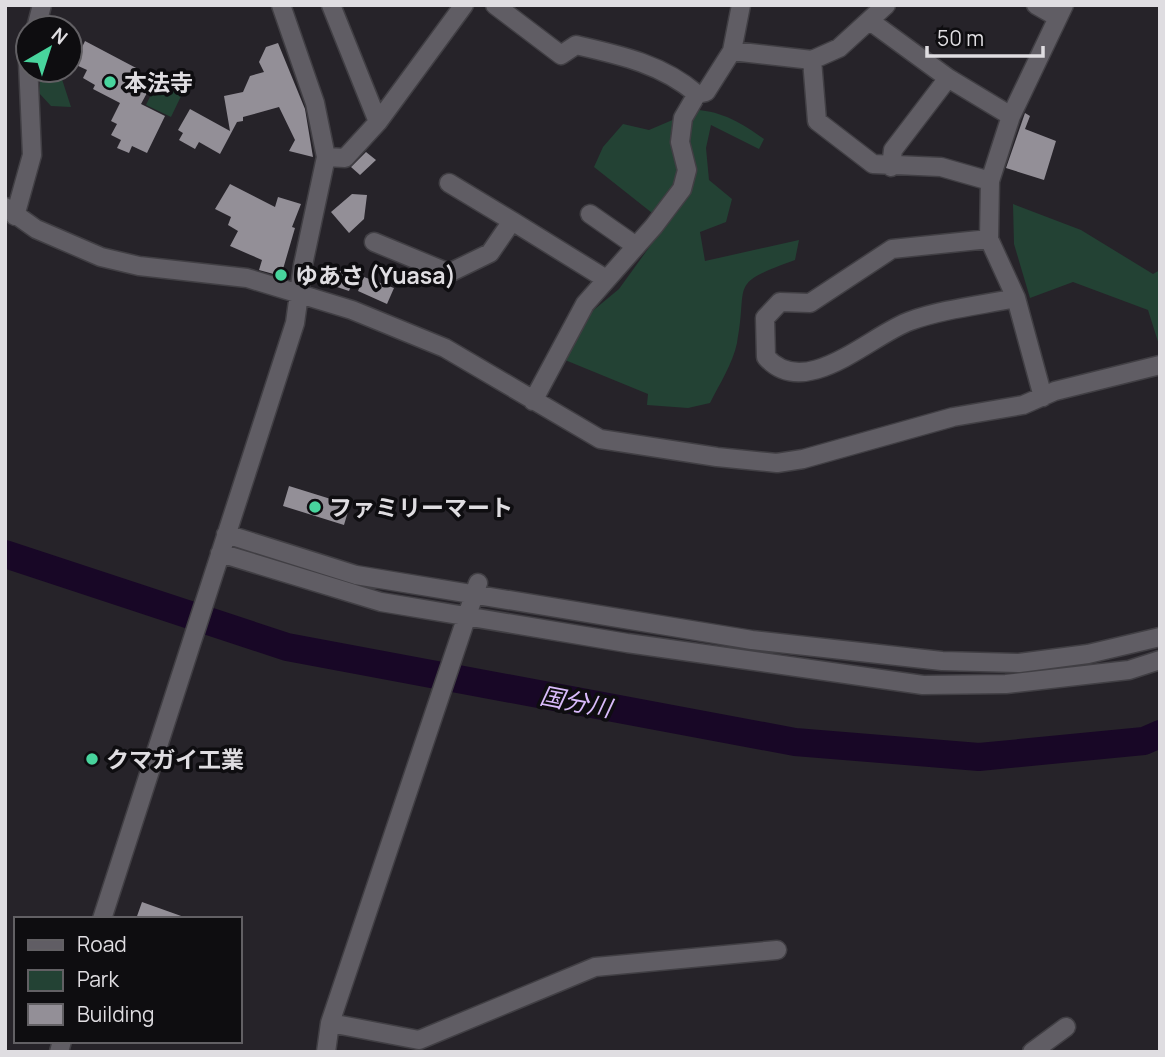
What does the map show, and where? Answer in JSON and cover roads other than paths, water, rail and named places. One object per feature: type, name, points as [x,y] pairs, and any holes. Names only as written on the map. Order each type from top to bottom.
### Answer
[{"type":"street","points":[[103,917],[295,323],[326,157],[315,103],[281,5]]},
{"type":"street","points":[[331,5],[379,122]]},
{"type":"street","points":[[326,157],[345,158],[379,122],[464,5]]},
{"type":"street","points":[[495,5],[561,55],[576,45],[661,68],[678,77],[697,94]]},
{"type":"street","points":[[533,401],[575,319],[682,188],[687,170],[680,142],[683,118],[697,94],[706,92],[732,51],[741,5]]},
{"type":"street","points":[[732,51],[812,60],[839,48],[886,5]]},
{"type":"street","points":[[1036,5],[1061,11],[1011,116],[990,181],[989,239],[1016,298],[1043,397]]},
{"type":"street","points":[[870,21],[948,78],[1011,116]]},
{"type":"street","points":[[812,60],[817,121],[873,164],[891,167],[941,167],[990,181]]},
{"type":"street","points":[[891,167],[893,150],[948,78]]},
{"type":"street","points":[[29,84],[32,155],[10,212],[62,242],[101,257],[139,266],[247,278],[299,292],[445,348],[600,439],[777,463],[953,417],[1023,404],[1160,365]]},
{"type":"street","points":[[449,183],[606,279]]},
{"type":"street","points":[[590,214],[636,246]]},
{"type":"street","points":[[374,242],[449,273],[490,253],[512,221]]},
{"type":"street","points":[[989,239],[892,249],[810,303],[780,302],[765,318],[766,358],[776,369],[786,371],[829,367],[909,321],[1016,298]]},
{"type":"street","points":[[226,534],[356,575],[475,589],[752,640],[942,662],[1019,663],[1088,654],[1160,637]]},
{"type":"street","points":[[220,552],[381,602],[465,617],[923,685],[1006,684],[1129,670],[1160,660]]},
{"type":"street","points":[[326,1052],[330,1023],[475,589]]},
{"type":"street","points":[[330,1023],[419,1040],[595,967],[776,950]]},
{"type":"street","points":[[1032,1052],[1066,1027]]},
{"type":"waterway","name":"国分川","points":[[5,554],[287,647],[795,742],[979,757],[1144,741],[1160,734]]},
{"type":"place","name":"本法寺","points":[[110,82]]},
{"type":"place","name":"ゆあさ (Yuasa)","points":[[281,275]]},
{"type":"place","name":"ファミリーマート","points":[[315,507]]},
{"type":"place","name":"クマガイ工業","points":[[92,759]]}]
